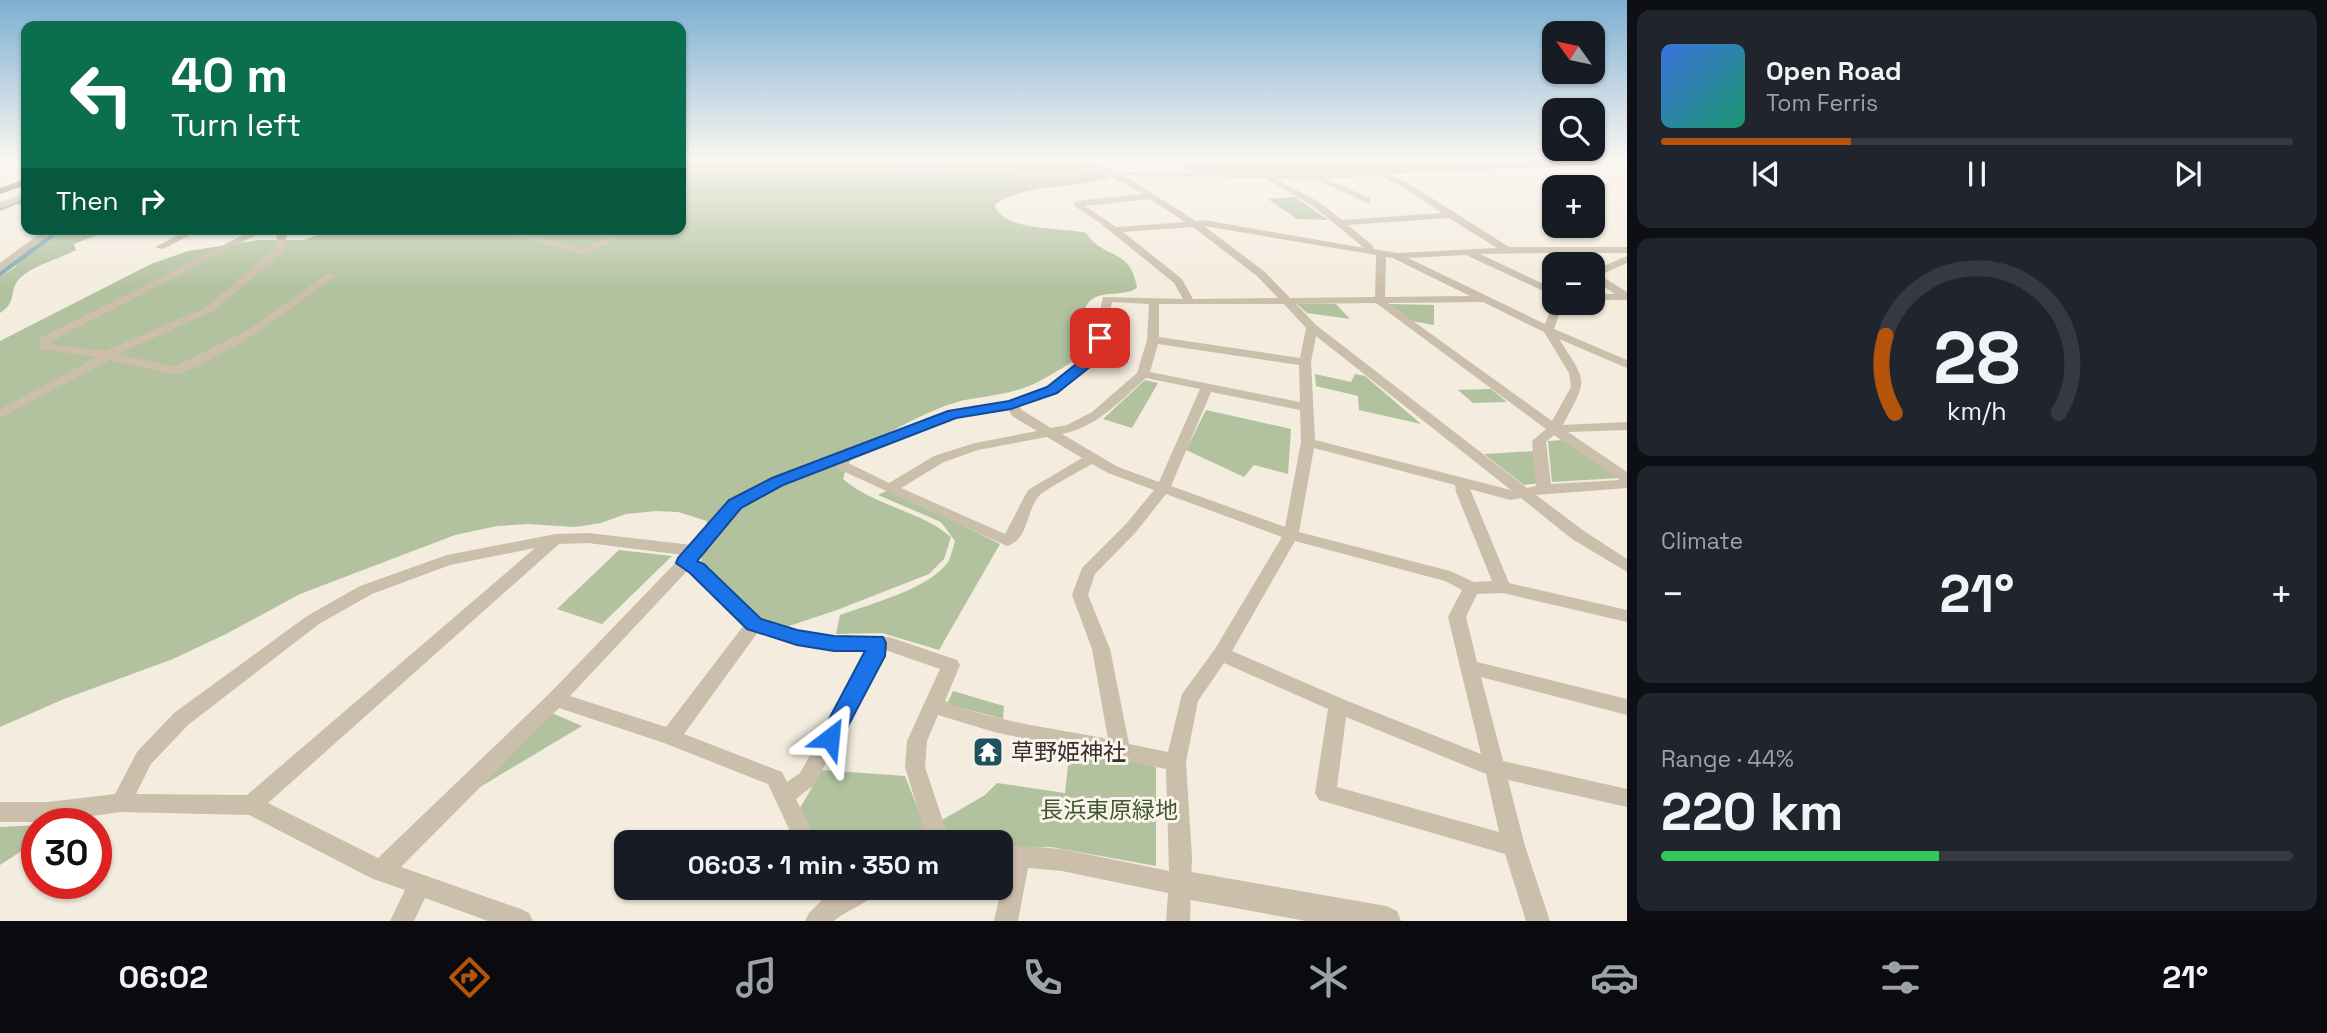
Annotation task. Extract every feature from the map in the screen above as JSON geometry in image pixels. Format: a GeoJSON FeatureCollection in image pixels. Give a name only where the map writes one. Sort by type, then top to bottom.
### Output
{"type":"FeatureCollection","features":[{"type":"Feature","properties":{"kind":"street"},"geometry":{"type":"LineString","coordinates":[[1087,203],[1077,204],[1178,281],[1190,302]]}},
{"type":"Feature","properties":{"kind":"street"},"geometry":{"type":"LineString","coordinates":[[1163,203],[1261,274],[1312,327],[1525,494],[1578,534],[1627,566]]}},
{"type":"Feature","properties":{"kind":"street"},"geometry":{"type":"LineString","coordinates":[[1310,203],[1342,223],[1375,252],[1380,302],[1554,429],[1627,478]]}},
{"type":"Feature","properties":{"kind":"street"},"geometry":{"type":"LineString","coordinates":[[1433,203],[1507,250]]}},
{"type":"Feature","properties":{"kind":"street"},"geometry":{"type":"LineString","coordinates":[[0,212],[21,207]]}},
{"type":"Feature","properties":{"kind":"street"},"geometry":{"type":"LineString","coordinates":[[1342,223],[1451,215]]}},
{"type":"Feature","properties":{"kind":"street"},"geometry":{"type":"LineString","coordinates":[[1114,230],[1193,223],[1396,256],[1507,250],[1627,250]]}},
{"type":"Feature","properties":{"kind":"street"},"geometry":{"type":"LineString","coordinates":[[0,268],[44,235]]}},
{"type":"Feature","properties":{"kind":"street"},"geometry":{"type":"LineString","coordinates":[[160,247],[185,235]]}},
{"type":"Feature","properties":{"kind":"street"},"geometry":{"type":"LineString","coordinates":[[252,235],[44,340],[44,347],[108,355],[175,371],[252,332],[332,275]]}},
{"type":"Feature","properties":{"kind":"street"},"geometry":{"type":"LineString","coordinates":[[0,414],[108,355],[210,309],[281,249],[282,235]]}},
{"type":"Feature","properties":{"kind":"street"},"geometry":{"type":"LineString","coordinates":[[518,235],[585,252],[613,238],[608,235]]}},
{"type":"Feature","properties":{"kind":"street"},"geometry":{"type":"LineString","coordinates":[[1550,249],[1555,252]]}},
{"type":"Feature","properties":{"kind":"street"},"geometry":{"type":"LineString","coordinates":[[1466,252],[1542,287]]}},
{"type":"Feature","properties":{"kind":"street"},"geometry":{"type":"LineString","coordinates":[[1396,256],[1548,330],[1627,364]]}},
{"type":"Feature","properties":{"kind":"street"},"geometry":{"type":"LineString","coordinates":[[1605,269],[1627,259]]}},
{"type":"Feature","properties":{"kind":"street"},"geometry":{"type":"LineString","coordinates":[[1605,282],[1627,297]]}},
{"type":"Feature","properties":{"kind":"street"},"geometry":{"type":"LineString","coordinates":[[1605,297],[1627,297]]}},
{"type":"Feature","properties":{"kind":"street"},"geometry":{"type":"LineString","coordinates":[[382,871],[556,699],[690,557],[735,504],[777,482],[835,462],[953,414],[1011,404],[1052,390],[1096,356],[1107,299],[1154,302],[1380,302],[1486,299]]}},
{"type":"Feature","properties":{"kind":"street"},"geometry":{"type":"LineString","coordinates":[[890,489],[939,459],[975,447],[1052,434],[1097,415],[1143,374],[1153,340],[1154,302]]}},
{"type":"Feature","properties":{"kind":"street"},"geometry":{"type":"LineString","coordinates":[[1548,330],[1554,315]]}},
{"type":"Feature","properties":{"kind":"street"},"geometry":{"type":"LineString","coordinates":[[1178,921],[1181,857],[1176,762],[1189,699],[1221,654],[1291,535],[1308,443],[1305,362],[1312,327]]}},
{"type":"Feature","properties":{"kind":"street"},"geometry":{"type":"LineString","coordinates":[[1544,489],[1539,441],[1554,429],[1577,387],[1575,373],[1548,330]]}},
{"type":"Feature","properties":{"kind":"street"},"geometry":{"type":"LineString","coordinates":[[1153,340],[1305,362]]}},
{"type":"Feature","properties":{"kind":"street"},"geometry":{"type":"LineString","coordinates":[[1143,374],[1206,389],[1306,407]]}},
{"type":"Feature","properties":{"kind":"street"},"geometry":{"type":"LineString","coordinates":[[1120,749],[1101,649],[1080,595],[1088,572],[1163,488],[1206,389]]}},
{"type":"Feature","properties":{"kind":"street"},"geometry":{"type":"LineString","coordinates":[[1011,404],[1017,413],[1113,470],[1291,535],[1450,577],[1472,587],[1503,587],[1627,616]]}},
{"type":"Feature","properties":{"kind":"street"},"geometry":{"type":"LineString","coordinates":[[1554,429],[1627,426]]}},
{"type":"Feature","properties":{"kind":"street"},"geometry":{"type":"LineString","coordinates":[[1308,443],[1510,495],[1544,489],[1627,484]]}},
{"type":"Feature","properties":{"kind":"street"},"geometry":{"type":"LineString","coordinates":[[835,462],[1007,541],[1016,531],[1033,493],[1092,458]]}},
{"type":"Feature","properties":{"kind":"street"},"geometry":{"type":"LineString","coordinates":[[1462,482],[1463,492],[1503,587]]}},
{"type":"Feature","properties":{"kind":"street"},"geometry":{"type":"LineString","coordinates":[[121,803],[144,758],[181,719],[313,620],[366,590],[447,560],[556,539],[588,538],[690,557],[697,569],[754,624],[797,637],[834,644],[889,644],[951,665],[917,741],[915,767],[935,830]]}},
{"type":"Feature","properties":{"kind":"street"},"geometry":{"type":"LineString","coordinates":[[251,805],[556,539]]}},
{"type":"Feature","properties":{"kind":"street"},"geometry":{"type":"LineString","coordinates":[[1472,587],[1457,617],[1514,846],[1538,921]]}},
{"type":"Feature","properties":{"kind":"street"},"geometry":{"type":"LineString","coordinates":[[670,737],[754,624]]}},
{"type":"Feature","properties":{"kind":"street"},"geometry":{"type":"LineString","coordinates":[[784,796],[807,779],[875,656],[876,643]]}},
{"type":"Feature","properties":{"kind":"street"},"geometry":{"type":"LineString","coordinates":[[1221,654],[1494,768],[1627,798]]}},
{"type":"Feature","properties":{"kind":"street"},"geometry":{"type":"LineString","coordinates":[[1469,667],[1627,707]]}},
{"type":"Feature","properties":{"kind":"street"},"geometry":{"type":"LineString","coordinates":[[556,699],[670,737],[775,778],[800,830]]}},
{"type":"Feature","properties":{"kind":"street"},"geometry":{"type":"LineString","coordinates":[[933,704],[950,712],[994,724],[1176,762]]}},
{"type":"Feature","properties":{"kind":"street"},"geometry":{"type":"LineString","coordinates":[[1338,705],[1326,793],[1514,846]]}},
{"type":"Feature","properties":{"kind":"street"},"geometry":{"type":"LineString","coordinates":[[0,812],[48,812],[121,803],[251,805],[382,871],[521,921]]}},
{"type":"Feature","properties":{"kind":"street"},"geometry":{"type":"LineString","coordinates":[[1013,856],[1062,860],[1310,914],[1386,921]]}},
{"type":"Feature","properties":{"kind":"street"},"geometry":{"type":"LineString","coordinates":[[402,921],[419,886]]}},
{"type":"Feature","properties":{"kind":"street"},"geometry":{"type":"LineString","coordinates":[[817,921],[828,900]]}},
{"type":"Feature","properties":{"kind":"street"},"geometry":{"type":"LineString","coordinates":[[1006,921],[1007,900]]}},
{"type":"Feature","properties":{"kind":"green space"},"geometry":{"type":"Polygon","coordinates":[[[686,203],[998,203],[995,205],[1000,214],[1009,220],[1035,227],[1086,233],[1093,242],[1129,266],[1137,288],[1091,300],[1084,312],[1081,350],[1072,362],[1064,367],[1027,387],[953,403],[922,416],[873,442],[851,460],[843,479],[868,496],[925,520],[951,537],[944,559],[929,574],[837,610],[786,627],[762,620],[701,561],[707,521],[678,512],[626,514],[601,523],[575,527],[527,524],[497,526],[455,535],[300,594],[173,659],[64,699],[0,727],[0,341],[151,264],[188,251],[259,240],[304,240],[317,235],[686,235],[686,203]]]}},
{"type":"Feature","properties":{"kind":"green space"},"geometry":{"type":"Polygon","coordinates":[[[1274,203],[1304,203],[1328,220],[1297,219],[1274,203]]]}},
{"type":"Feature","properties":{"kind":"green space"},"geometry":{"type":"Polygon","coordinates":[[[49,235],[97,235],[74,244],[76,250],[21,277],[14,286],[9,304],[0,313],[0,277],[15,267],[30,246],[49,235]]]}},
{"type":"Feature","properties":{"kind":"green space"},"geometry":{"type":"Polygon","coordinates":[[[1297,304],[1336,304],[1350,319],[1307,313],[1297,304]]]}},
{"type":"Feature","properties":{"kind":"green space"},"geometry":{"type":"Polygon","coordinates":[[[1389,304],[1434,305],[1434,325],[1412,321],[1389,304]]]}},
{"type":"Feature","properties":{"kind":"green space"},"geometry":{"type":"Polygon","coordinates":[[[1315,374],[1351,382],[1355,374],[1365,376],[1421,424],[1359,410],[1358,396],[1316,386],[1315,374]]]}},
{"type":"Feature","properties":{"kind":"green space"},"geometry":{"type":"Polygon","coordinates":[[[1145,380],[1158,383],[1132,428],[1103,419],[1145,380]]]}},
{"type":"Feature","properties":{"kind":"green space"},"geometry":{"type":"Polygon","coordinates":[[[1491,389],[1507,402],[1473,403],[1458,390],[1491,389]]]}},
{"type":"Feature","properties":{"kind":"green space"},"geometry":{"type":"Polygon","coordinates":[[[1206,410],[1291,429],[1288,474],[1254,465],[1244,477],[1186,450],[1206,410]]]}},
{"type":"Feature","properties":{"kind":"green space"},"geometry":{"type":"Polygon","coordinates":[[[1564,440],[1619,478],[1552,482],[1548,441],[1564,440]]]}},
{"type":"Feature","properties":{"kind":"green space"},"geometry":{"type":"Polygon","coordinates":[[[1535,451],[1540,483],[1524,485],[1484,454],[1535,451]]]}},
{"type":"Feature","properties":{"kind":"green space"},"geometry":{"type":"Polygon","coordinates":[[[890,489],[1000,544],[939,650],[882,633],[836,634],[840,615],[913,588],[939,572],[950,558],[955,541],[941,522],[878,495],[890,489]]]}},
{"type":"Feature","properties":{"kind":"green space"},"geometry":{"type":"Polygon","coordinates":[[[619,550],[672,556],[602,624],[557,609],[619,550]]]}},
{"type":"Feature","properties":{"kind":"green space"},"geometry":{"type":"Polygon","coordinates":[[[953,691],[1004,706],[1003,719],[947,704],[953,691]]]}},
{"type":"Feature","properties":{"kind":"green space"},"geometry":{"type":"Polygon","coordinates":[[[552,713],[582,726],[480,787],[552,713]]]}},
{"type":"Feature","properties":{"kind":"green space","name":"長浜東原緑地"},"geometry":{"type":"Polygon","coordinates":[[[1070,746],[1156,767],[1156,866],[1051,847],[1013,849],[1013,830],[946,830],[942,820],[985,795],[997,783],[1065,793],[1070,746]]]}},
{"type":"Feature","properties":{"kind":"green space"},"geometry":{"type":"Polygon","coordinates":[[[822,770],[905,776],[926,830],[811,830],[800,808],[822,770]]]}},
{"type":"Feature","properties":{"kind":"green space"},"geometry":{"type":"Polygon","coordinates":[[[21,826],[21,851],[0,865],[0,827],[21,826]]]}},
{"type":"Feature","properties":{"kind":"waterway"},"geometry":{"type":"LineString","coordinates":[[0,209],[15,203]]}},
{"type":"Feature","properties":{"kind":"waterway"},"geometry":{"type":"LineString","coordinates":[[29,253],[53,235]]}},
{"type":"Feature","properties":{"kind":"waterway"},"geometry":{"type":"LineString","coordinates":[[0,274],[31,251]]}},
{"type":"Feature","properties":{"kind":"place","name":"草野姫神社"},"geometry":{"type":"Point","coordinates":[988,752]}},
{"type":"Feature","properties":{"kind":"route"},"geometry":{"type":"LineString","coordinates":[[830,738],[875,656],[876,643],[834,644],[797,637],[754,624],[697,569],[685,563],[735,504],[777,482],[835,462],[953,414],[1011,404],[1052,390],[1096,356],[1100,338]]}}]}
